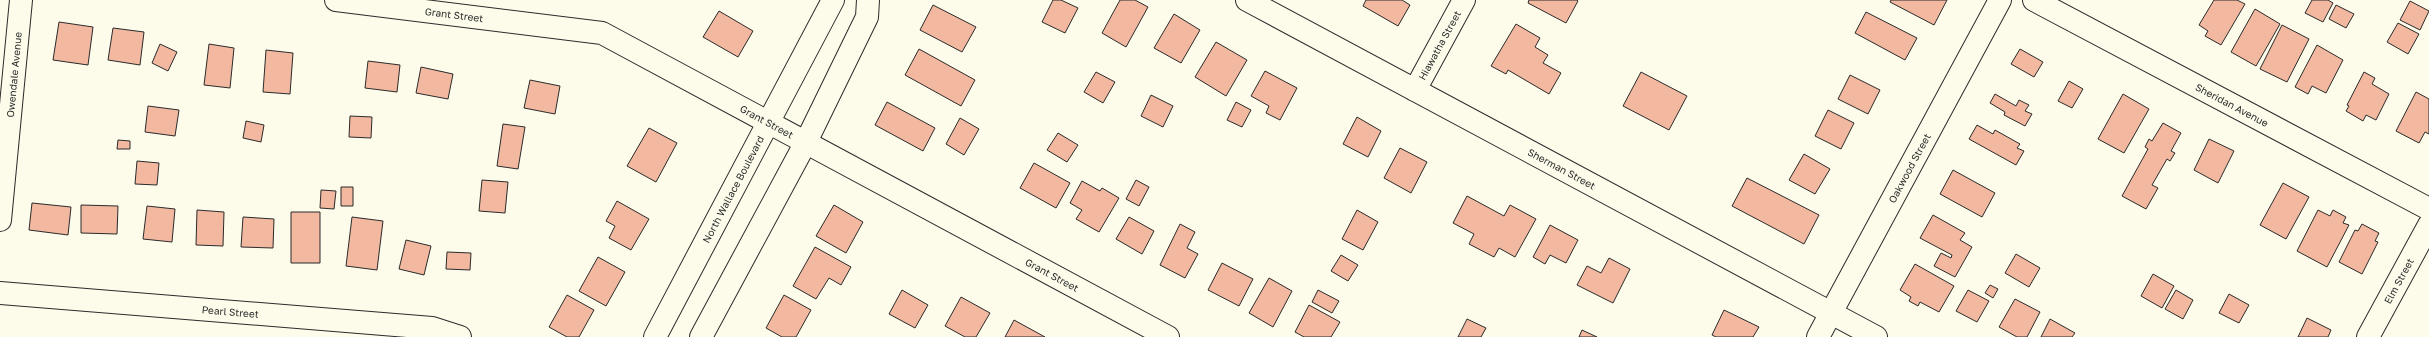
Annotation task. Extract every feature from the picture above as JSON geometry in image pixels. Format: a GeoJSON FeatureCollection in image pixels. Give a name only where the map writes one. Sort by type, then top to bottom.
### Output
{"type":"FeatureCollection","features":[{"type":"Feature","properties":{"kind":"street","name":"Owendale Avenue"},"geometry":{"type":"LineString","coordinates":[[0,220],[21,0]]}},
{"type":"Feature","properties":{"kind":"street","name":"Grant Street"},"geometry":{"type":"LineString","coordinates":[[336,0],[602,33],[1168,337]]}},
{"type":"Feature","properties":{"kind":"street","name":"North Wallace Boulevard"},"geometry":{"type":"LineString","coordinates":[[655,337],[833,0]]}},
{"type":"Feature","properties":{"kind":"street"},"geometry":{"type":"LineString","coordinates":[[701,337],[806,142],[867,17],[868,0]]}},
{"type":"Feature","properties":{"kind":"street","name":"Sherman Street"},"geometry":{"type":"LineString","coordinates":[[1247,0],[1876,337]]}},
{"type":"Feature","properties":{"kind":"street","name":"Hiawatha Street"},"geometry":{"type":"LineString","coordinates":[[1415,90],[1464,0]]}},
{"type":"Feature","properties":{"kind":"street","name":"Oakwood Street"},"geometry":{"type":"LineString","coordinates":[[1818,337],[2000,0]]}},
{"type":"Feature","properties":{"kind":"street","name":"Sheridan Avenue"},"geometry":{"type":"LineString","coordinates":[[2034,0],[2429,209]]}},
{"type":"Feature","properties":{"kind":"street","name":"Elm Street"},"geometry":{"type":"LineString","coordinates":[[2368,337],[2429,225]]}},
{"type":"Feature","properties":{"kind":"street","name":"Pearl Street"},"geometry":{"type":"LineString","coordinates":[[0,293],[432,328],[460,337]]}},
{"type":"Feature","properties":{"kind":"building"},"geometry":{"type":"Polygon","coordinates":[[[1053,0],[1061,0],[1078,8],[1065,33],[1042,22],[1053,0]]]}},
{"type":"Feature","properties":{"kind":"building"},"geometry":{"type":"Polygon","coordinates":[[[1120,0],[1135,0],[1148,7],[1126,47],[1102,33],[1120,0]]]}},
{"type":"Feature","properties":{"kind":"building"},"geometry":{"type":"Polygon","coordinates":[[[1366,0],[1402,0],[1410,5],[1398,26],[1363,6],[1366,0]]]}},
{"type":"Feature","properties":{"kind":"building"},"geometry":{"type":"Polygon","coordinates":[[[1529,0],[1578,1],[1566,23],[1528,3],[1529,0]]]}},
{"type":"Feature","properties":{"kind":"building"},"geometry":{"type":"Polygon","coordinates":[[[1891,0],[1947,0],[1934,25],[1890,2],[1891,0]]]}},
{"type":"Feature","properties":{"kind":"building"},"geometry":{"type":"Polygon","coordinates":[[[2214,0],[2237,0],[2245,4],[2221,45],[2205,36],[2208,31],[2199,25],[2214,0]]]}},
{"type":"Feature","properties":{"kind":"building"},"geometry":{"type":"Polygon","coordinates":[[[2312,0],[2328,0],[2333,3],[2323,22],[2305,13],[2312,0]]]}},
{"type":"Feature","properties":{"kind":"building"},"geometry":{"type":"Polygon","coordinates":[[[2410,1],[2429,11],[2420,30],[2400,20],[2410,1]]]}},
{"type":"Feature","properties":{"kind":"building"},"geometry":{"type":"Polygon","coordinates":[[[933,5],[976,27],[962,52],[920,30],[933,5]]]}},
{"type":"Feature","properties":{"kind":"building"},"geometry":{"type":"Polygon","coordinates":[[[2336,5],[2354,14],[2346,28],[2329,19],[2336,5]]]}},
{"type":"Feature","properties":{"kind":"building"},"geometry":{"type":"Polygon","coordinates":[[[2255,9],[2280,24],[2256,66],[2231,52],[2255,9]]]}},
{"type":"Feature","properties":{"kind":"building"},"geometry":{"type":"Polygon","coordinates":[[[719,11],[753,31],[738,57],[703,37],[719,11]]]}},
{"type":"Feature","properties":{"kind":"building"},"geometry":{"type":"Polygon","coordinates":[[[1866,12],[1917,38],[1905,60],[1855,33],[1866,12]]]}},
{"type":"Feature","properties":{"kind":"building"},"geometry":{"type":"Polygon","coordinates":[[[1174,14],[1200,30],[1181,63],[1154,48],[1174,14]]]}},
{"type":"Feature","properties":{"kind":"building"},"geometry":{"type":"Polygon","coordinates":[[[59,22],[93,27],[88,65],[53,60],[59,22]]]}},
{"type":"Feature","properties":{"kind":"building"},"geometry":{"type":"Polygon","coordinates":[[[2398,23],[2419,34],[2408,54],[2387,42],[2398,23]]]}},
{"type":"Feature","properties":{"kind":"building"},"geometry":{"type":"Polygon","coordinates":[[[1516,24],[1540,38],[1535,47],[1548,55],[1543,63],[1561,73],[1549,94],[1508,70],[1506,74],[1491,66],[1516,24]]]}},
{"type":"Feature","properties":{"kind":"building"},"geometry":{"type":"Polygon","coordinates":[[[2282,25],[2309,39],[2287,82],[2260,69],[2282,25]]]}},
{"type":"Feature","properties":{"kind":"building"},"geometry":{"type":"Polygon","coordinates":[[[113,28],[144,32],[140,65],[108,60],[113,28]]]}},
{"type":"Feature","properties":{"kind":"building"},"geometry":{"type":"Polygon","coordinates":[[[1216,42],[1247,60],[1226,96],[1195,77],[1216,42]]]}},
{"type":"Feature","properties":{"kind":"building"},"geometry":{"type":"Polygon","coordinates":[[[160,44],[177,52],[168,71],[152,63],[160,44]]]}},
{"type":"Feature","properties":{"kind":"building"},"geometry":{"type":"Polygon","coordinates":[[[209,44],[234,48],[230,88],[204,85],[209,44]]]}},
{"type":"Feature","properties":{"kind":"building"},"geometry":{"type":"Polygon","coordinates":[[[2317,45],[2343,60],[2326,93],[2312,86],[2308,94],[2295,87],[2317,45]]]}},
{"type":"Feature","properties":{"kind":"building"},"geometry":{"type":"Polygon","coordinates":[[[919,49],[975,80],[961,106],[905,75],[919,49]]]}},
{"type":"Feature","properties":{"kind":"building"},"geometry":{"type":"Polygon","coordinates":[[[2020,49],[2043,62],[2034,77],[2011,64],[2020,49]]]}},
{"type":"Feature","properties":{"kind":"building"},"geometry":{"type":"Polygon","coordinates":[[[266,50],[293,53],[290,94],[263,92],[266,50]]]}},
{"type":"Feature","properties":{"kind":"building"},"geometry":{"type":"Polygon","coordinates":[[[368,61],[400,65],[397,92],[365,88],[368,61]]]}},
{"type":"Feature","properties":{"kind":"building"},"geometry":{"type":"Polygon","coordinates":[[[421,67],[453,74],[448,99],[416,93],[421,67]]]}},
{"type":"Feature","properties":{"kind":"building"},"geometry":{"type":"Polygon","coordinates":[[[1265,71],[1297,88],[1280,120],[1266,113],[1269,106],[1251,96],[1265,71]]]}},
{"type":"Feature","properties":{"kind":"building"},"geometry":{"type":"Polygon","coordinates":[[[1096,72],[1115,82],[1103,103],[1084,92],[1096,72]]]}},
{"type":"Feature","properties":{"kind":"building"},"geometry":{"type":"Polygon","coordinates":[[[1641,72],[1687,96],[1669,130],[1623,106],[1641,72]]]}},
{"type":"Feature","properties":{"kind":"building"},"geometry":{"type":"Polygon","coordinates":[[[2364,72],[2375,78],[2372,84],[2389,94],[2376,120],[2366,115],[2363,121],[2346,111],[2349,106],[2347,105],[2364,72]]]}},
{"type":"Feature","properties":{"kind":"building"},"geometry":{"type":"Polygon","coordinates":[[[1850,75],[1880,90],[1868,114],[1838,99],[1850,75]]]}},
{"type":"Feature","properties":{"kind":"building"},"geometry":{"type":"Polygon","coordinates":[[[530,80],[560,86],[555,114],[524,108],[530,80]]]}},
{"type":"Feature","properties":{"kind":"building"},"geometry":{"type":"Polygon","coordinates":[[[2069,81],[2083,89],[2072,108],[2058,101],[2069,81]]]}},
{"type":"Feature","properties":{"kind":"building"},"geometry":{"type":"Polygon","coordinates":[[[2416,92],[2429,99],[2429,134],[2425,132],[2419,143],[2396,131],[2416,92]]]}},
{"type":"Feature","properties":{"kind":"building"},"geometry":{"type":"Polygon","coordinates":[[[1995,94],[2016,106],[2019,100],[2029,105],[2025,111],[2032,114],[2025,126],[2004,115],[2005,112],[1990,103],[1995,94]]]}},
{"type":"Feature","properties":{"kind":"building"},"geometry":{"type":"Polygon","coordinates":[[[2123,94],[2149,109],[2124,153],[2098,139],[2123,94]]]}},
{"type":"Feature","properties":{"kind":"building"},"geometry":{"type":"Polygon","coordinates":[[[1151,95],[1173,106],[1163,127],[1141,116],[1151,95]]]}},
{"type":"Feature","properties":{"kind":"building"},"geometry":{"type":"Polygon","coordinates":[[[887,102],[935,128],[923,151],[875,125],[887,102]]]}},
{"type":"Feature","properties":{"kind":"building"},"geometry":{"type":"Polygon","coordinates":[[[1236,102],[1251,110],[1242,127],[1227,120],[1236,102]]]}},
{"type":"Feature","properties":{"kind":"building"},"geometry":{"type":"Polygon","coordinates":[[[148,106],[179,110],[175,136],[145,132],[148,106]]]}},
{"type":"Feature","properties":{"kind":"building"},"geometry":{"type":"Polygon","coordinates":[[[1828,110],[1854,123],[1841,149],[1815,136],[1828,110]]]}},
{"type":"Feature","properties":{"kind":"building"},"geometry":{"type":"Polygon","coordinates":[[[350,116],[372,117],[371,138],[349,137],[350,116]]]}},
{"type":"Feature","properties":{"kind":"building"},"geometry":{"type":"Polygon","coordinates":[[[1357,117],[1381,131],[1368,157],[1343,144],[1357,117]]]}},
{"type":"Feature","properties":{"kind":"building"},"geometry":{"type":"Polygon","coordinates":[[[960,118],[979,129],[964,155],[946,144],[960,118]]]}},
{"type":"Feature","properties":{"kind":"building"},"geometry":{"type":"Polygon","coordinates":[[[246,121],[264,125],[261,142],[243,138],[246,121]]]}},
{"type":"Feature","properties":{"kind":"building"},"geometry":{"type":"Polygon","coordinates":[[[2163,123],[2181,133],[2171,151],[2175,153],[2170,161],[2167,159],[2152,185],[2158,188],[2146,209],[2122,196],[2148,149],[2145,147],[2149,139],[2152,141],[2163,123]]]}},
{"type":"Feature","properties":{"kind":"building"},"geometry":{"type":"Polygon","coordinates":[[[503,124],[525,127],[518,169],[497,166],[503,124]]]}},
{"type":"Feature","properties":{"kind":"building"},"geometry":{"type":"Polygon","coordinates":[[[1977,125],[1993,134],[1995,130],[2020,144],[2017,148],[2024,151],[2016,165],[1969,139],[1977,125]]]}},
{"type":"Feature","properties":{"kind":"building"},"geometry":{"type":"Polygon","coordinates":[[[649,128],[677,143],[656,182],[627,166],[649,128]]]}},
{"type":"Feature","properties":{"kind":"building"},"geometry":{"type":"Polygon","coordinates":[[[1058,133],[1078,145],[1067,162],[1047,150],[1058,133]]]}},
{"type":"Feature","properties":{"kind":"building"},"geometry":{"type":"Polygon","coordinates":[[[2209,139],[2234,151],[2218,183],[2194,170],[2209,139]]]}},
{"type":"Feature","properties":{"kind":"building"},"geometry":{"type":"Polygon","coordinates":[[[118,140],[130,141],[130,149],[117,149],[118,140]]]}},
{"type":"Feature","properties":{"kind":"building"},"geometry":{"type":"Polygon","coordinates":[[[1400,148],[1427,162],[1411,193],[1384,178],[1400,148]]]}},
{"type":"Feature","properties":{"kind":"building"},"geometry":{"type":"Polygon","coordinates":[[[1804,154],[1830,169],[1815,194],[1789,180],[1804,154]]]}},
{"type":"Feature","properties":{"kind":"building"},"geometry":{"type":"Polygon","coordinates":[[[137,161],[159,163],[157,185],[135,184],[137,161]]]}},
{"type":"Feature","properties":{"kind":"building"},"geometry":{"type":"Polygon","coordinates":[[[1034,163],[1070,183],[1056,208],[1020,188],[1034,163]]]}},
{"type":"Feature","properties":{"kind":"building"},"geometry":{"type":"Polygon","coordinates":[[[1953,170],[1995,193],[1982,217],[1940,194],[1953,170]]]}},
{"type":"Feature","properties":{"kind":"building"},"geometry":{"type":"Polygon","coordinates":[[[1747,178],[1819,215],[1804,244],[1732,206],[1747,178]]]}},
{"type":"Feature","properties":{"kind":"building"},"geometry":{"type":"Polygon","coordinates":[[[482,180],[508,182],[505,213],[479,211],[482,180]]]}},
{"type":"Feature","properties":{"kind":"building"},"geometry":{"type":"Polygon","coordinates":[[[1136,180],[1149,187],[1139,206],[1126,199],[1136,180]]]}},
{"type":"Feature","properties":{"kind":"building"},"geometry":{"type":"Polygon","coordinates":[[[1082,181],[1100,191],[1102,188],[1119,198],[1099,232],[1076,219],[1082,210],[1070,203],[1082,181]]]}},
{"type":"Feature","properties":{"kind":"building"},"geometry":{"type":"Polygon","coordinates":[[[2283,183],[2309,197],[2286,239],[2260,225],[2283,183]]]}},
{"type":"Feature","properties":{"kind":"building"},"geometry":{"type":"Polygon","coordinates":[[[341,187],[353,187],[353,206],[341,206],[341,187]]]}},
{"type":"Feature","properties":{"kind":"building"},"geometry":{"type":"Polygon","coordinates":[[[321,190],[336,191],[334,209],[320,208],[321,190]]]}},
{"type":"Feature","properties":{"kind":"building"},"geometry":{"type":"Polygon","coordinates":[[[1467,196],[1504,216],[1510,205],[1536,219],[1515,257],[1499,248],[1494,257],[1469,244],[1474,234],[1453,223],[1467,196]]]}},
{"type":"Feature","properties":{"kind":"building"},"geometry":{"type":"Polygon","coordinates":[[[617,201],[649,219],[631,250],[609,238],[615,226],[606,221],[617,201]]]}},
{"type":"Feature","properties":{"kind":"building"},"geometry":{"type":"Polygon","coordinates":[[[32,203],[71,207],[68,235],[29,230],[32,203]]]}},
{"type":"Feature","properties":{"kind":"building"},"geometry":{"type":"Polygon","coordinates":[[[81,205],[118,206],[117,234],[81,233],[81,205]]]}},
{"type":"Feature","properties":{"kind":"building"},"geometry":{"type":"Polygon","coordinates":[[[834,205],[863,222],[846,253],[816,236],[834,205]]]}},
{"type":"Feature","properties":{"kind":"building"},"geometry":{"type":"Polygon","coordinates":[[[147,206],[175,209],[172,242],[143,239],[147,206]]]}},
{"type":"Feature","properties":{"kind":"building"},"geometry":{"type":"Polygon","coordinates":[[[197,210],[224,212],[223,246],[196,245],[197,210]]]}},
{"type":"Feature","properties":{"kind":"building"},"geometry":{"type":"Polygon","coordinates":[[[1357,210],[1378,222],[1363,250],[1342,239],[1357,210]]]}},
{"type":"Feature","properties":{"kind":"building"},"geometry":{"type":"Polygon","coordinates":[[[2318,210],[2330,216],[2333,210],[2346,217],[2343,223],[2349,225],[2327,267],[2297,251],[2318,210]]]}},
{"type":"Feature","properties":{"kind":"building"},"geometry":{"type":"Polygon","coordinates":[[[291,212],[320,212],[320,263],[291,263],[291,212]]]}},
{"type":"Feature","properties":{"kind":"building"},"geometry":{"type":"Polygon","coordinates":[[[1933,215],[1965,233],[1960,240],[1972,247],[1955,277],[1934,266],[1941,253],[1951,258],[1952,255],[1920,238],[1933,215]]]}},
{"type":"Feature","properties":{"kind":"building"},"geometry":{"type":"Polygon","coordinates":[[[243,217],[274,219],[273,248],[241,247],[243,217]]]}},
{"type":"Feature","properties":{"kind":"building"},"geometry":{"type":"Polygon","coordinates":[[[352,217],[383,221],[377,270],[346,266],[352,217]]]}},
{"type":"Feature","properties":{"kind":"building"},"geometry":{"type":"Polygon","coordinates":[[[1129,217],[1154,231],[1142,254],[1116,239],[1129,217]]]}},
{"type":"Feature","properties":{"kind":"building"},"geometry":{"type":"Polygon","coordinates":[[[1180,224],[1195,232],[1187,248],[1198,254],[1185,278],[1160,265],[1180,224]]]}},
{"type":"Feature","properties":{"kind":"building"},"geometry":{"type":"Polygon","coordinates":[[[2362,224],[2379,233],[2375,241],[2378,242],[2362,274],[2339,262],[2355,230],[2358,231],[2362,224]]]}},
{"type":"Feature","properties":{"kind":"building"},"geometry":{"type":"Polygon","coordinates":[[[1550,225],[1578,240],[1566,263],[1550,255],[1545,264],[1533,257],[1550,225]]]}},
{"type":"Feature","properties":{"kind":"building"},"geometry":{"type":"Polygon","coordinates":[[[406,240],[431,246],[424,275],[399,269],[406,240]]]}},
{"type":"Feature","properties":{"kind":"building"},"geometry":{"type":"Polygon","coordinates":[[[815,247],[851,267],[841,285],[829,278],[816,299],[793,286],[815,247]]]}},
{"type":"Feature","properties":{"kind":"building"},"geometry":{"type":"Polygon","coordinates":[[[447,252],[471,253],[470,270],[446,269],[447,252]]]}},
{"type":"Feature","properties":{"kind":"building"},"geometry":{"type":"Polygon","coordinates":[[[2016,254],[2040,268],[2029,287],[2005,273],[2016,254]]]}},
{"type":"Feature","properties":{"kind":"building"},"geometry":{"type":"Polygon","coordinates":[[[1341,255],[1358,265],[1348,281],[1331,271],[1341,255]]]}},
{"type":"Feature","properties":{"kind":"building"},"geometry":{"type":"Polygon","coordinates":[[[598,257],[625,272],[606,306],[579,291],[598,257]]]}},
{"type":"Feature","properties":{"kind":"building"},"geometry":{"type":"Polygon","coordinates":[[[1609,258],[1630,269],[1613,303],[1577,285],[1587,266],[1601,273],[1609,258]]]}},
{"type":"Feature","properties":{"kind":"building"},"geometry":{"type":"Polygon","coordinates":[[[1222,263],[1253,279],[1239,306],[1208,290],[1222,263]]]}},
{"type":"Feature","properties":{"kind":"building"},"geometry":{"type":"Polygon","coordinates":[[[1915,264],[1954,286],[1939,312],[1920,302],[1918,306],[1909,301],[1911,297],[1900,290],[1915,264]]]}},
{"type":"Feature","properties":{"kind":"building"},"geometry":{"type":"Polygon","coordinates":[[[2153,274],[2174,286],[2162,308],[2141,296],[2153,274]]]}},
{"type":"Feature","properties":{"kind":"building"},"geometry":{"type":"Polygon","coordinates":[[[1269,278],[1292,291],[1273,327],[1249,313],[1269,278]]]}},
{"type":"Feature","properties":{"kind":"building"},"geometry":{"type":"Polygon","coordinates":[[[1990,285],[1998,289],[1993,298],[1985,293],[1990,285]]]}},
{"type":"Feature","properties":{"kind":"building"},"geometry":{"type":"Polygon","coordinates":[[[902,290],[928,305],[915,328],[889,314],[902,290]]]}},
{"type":"Feature","properties":{"kind":"building"},"geometry":{"type":"Polygon","coordinates":[[[1318,290],[1339,301],[1332,313],[1312,302],[1318,290]]]}},
{"type":"Feature","properties":{"kind":"building"},"geometry":{"type":"Polygon","coordinates":[[[1968,290],[1989,301],[1977,322],[1956,311],[1968,290]]]}},
{"type":"Feature","properties":{"kind":"building"},"geometry":{"type":"Polygon","coordinates":[[[2176,290],[2193,300],[2183,319],[2165,309],[2176,290]]]}},
{"type":"Feature","properties":{"kind":"building"},"geometry":{"type":"Polygon","coordinates":[[[2229,294],[2249,305],[2239,323],[2219,313],[2229,294]]]}},
{"type":"Feature","properties":{"kind":"building"},"geometry":{"type":"Polygon","coordinates":[[[567,295],[594,310],[579,337],[567,337],[549,327],[567,295]]]}},
{"type":"Feature","properties":{"kind":"building"},"geometry":{"type":"Polygon","coordinates":[[[784,295],[811,310],[796,337],[782,337],[766,328],[784,295]]]}},
{"type":"Feature","properties":{"kind":"building"},"geometry":{"type":"Polygon","coordinates":[[[961,297],[990,313],[976,337],[965,337],[945,326],[961,297]]]}},
{"type":"Feature","properties":{"kind":"building"},"geometry":{"type":"Polygon","coordinates":[[[2015,299],[2040,312],[2027,337],[2017,337],[1999,327],[2015,299]]]}},
{"type":"Feature","properties":{"kind":"building"},"geometry":{"type":"Polygon","coordinates":[[[1309,305],[1340,322],[1331,337],[1304,337],[1295,332],[1309,305]]]}},
{"type":"Feature","properties":{"kind":"building"},"geometry":{"type":"Polygon","coordinates":[[[1724,310],[1759,327],[1753,337],[1716,337],[1712,335],[1724,310]]]}},
{"type":"Feature","properties":{"kind":"building"},"geometry":{"type":"Polygon","coordinates":[[[2307,318],[2331,330],[2328,337],[2298,337],[2307,318]]]}},
{"type":"Feature","properties":{"kind":"building"},"geometry":{"type":"Polygon","coordinates":[[[1467,319],[1486,328],[1481,337],[1458,337],[1467,319]]]}},
{"type":"Feature","properties":{"kind":"building"},"geometry":{"type":"Polygon","coordinates":[[[2050,319],[2075,333],[2072,337],[2041,337],[2050,319]]]}},
{"type":"Feature","properties":{"kind":"building"},"geometry":{"type":"Polygon","coordinates":[[[1014,320],[1045,337],[1005,337],[1014,320]]]}},
{"type":"Feature","properties":{"kind":"building"},"geometry":{"type":"Polygon","coordinates":[[[1582,330],[1597,337],[1579,337],[1582,330]]]}}]}
